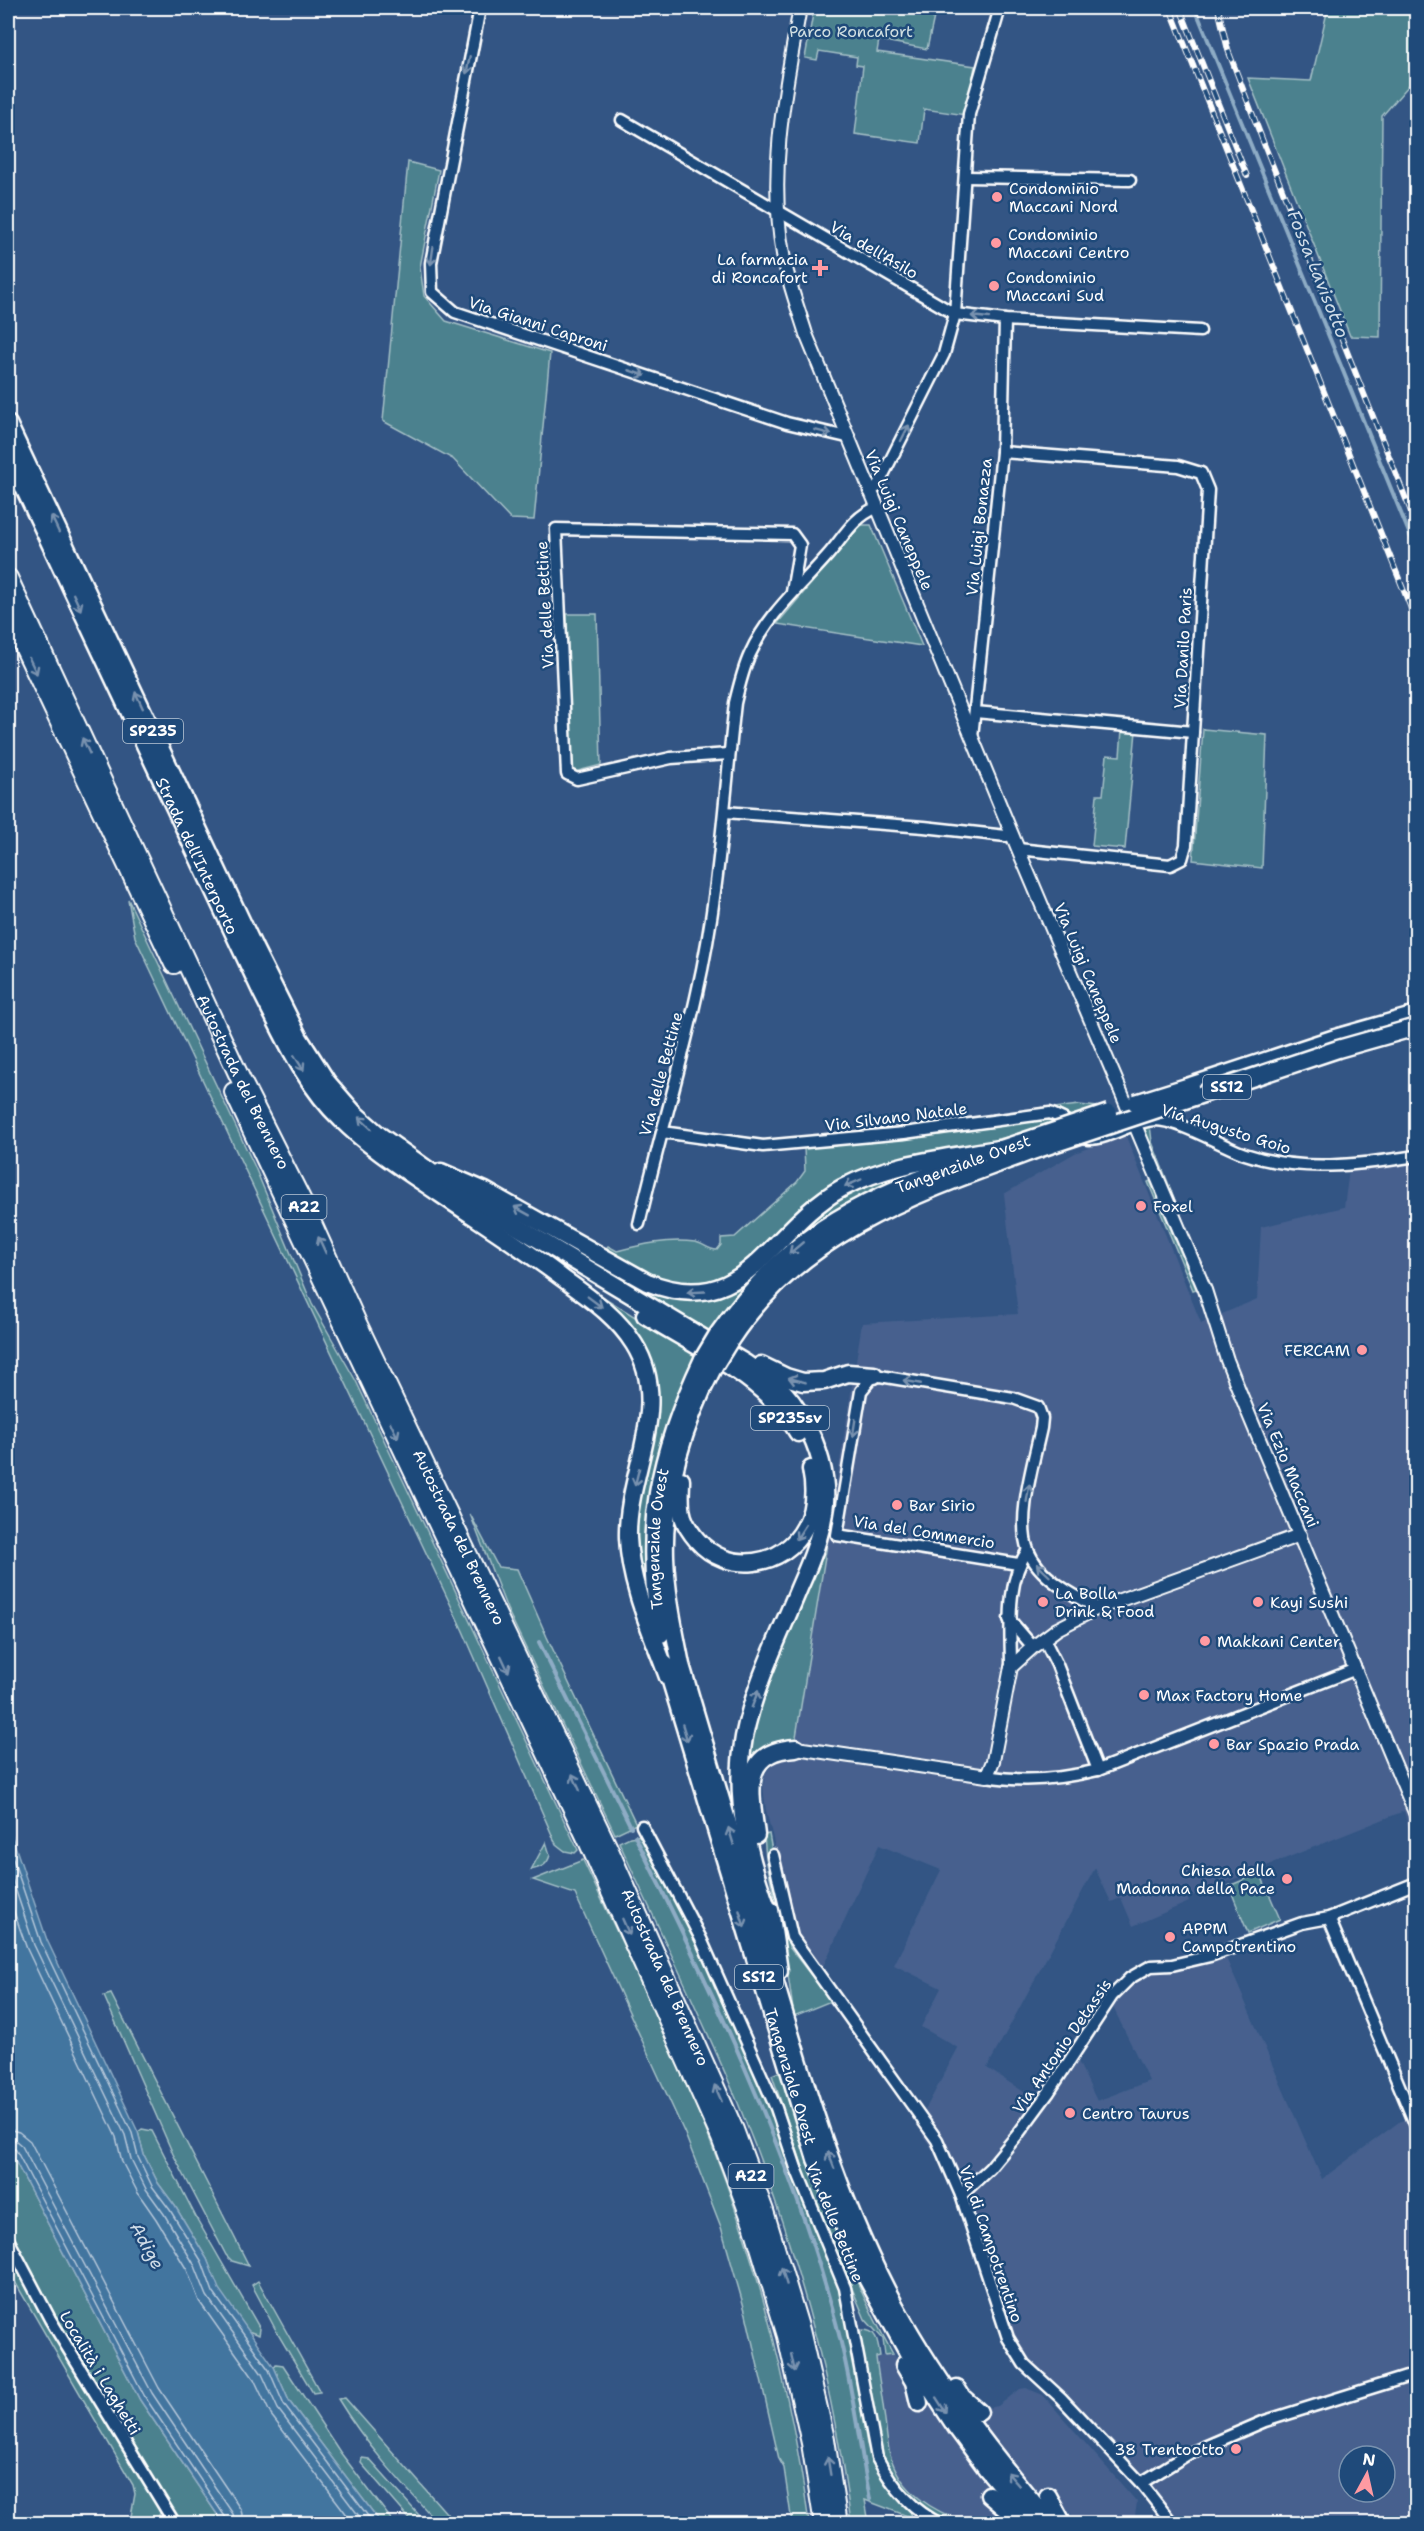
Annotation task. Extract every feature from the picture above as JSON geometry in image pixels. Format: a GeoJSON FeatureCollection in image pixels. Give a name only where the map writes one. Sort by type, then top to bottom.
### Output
{"type":"FeatureCollection","features":[{"type":"Feature","properties":{"kind":"highway","name":"Strada dell'Interporto"},"geometry":{"type":"LineString","coordinates":[[8,424],[254,948],[299,1038],[327,1082],[353,1112],[411,1159]]}},
{"type":"Feature","properties":{"kind":"highway","name":"Strada dell'Interporto"},"geometry":{"type":"LineString","coordinates":[[8,454],[262,993],[296,1059],[339,1118],[378,1152],[455,1204]]}},
{"type":"Feature","properties":{"kind":"highway","name":"Autostrada del Brennero"},"geometry":{"type":"LineString","coordinates":[[8,578],[241,1080],[301,1199],[597,1845],[721,2138],[753,2224],[787,2336],[811,2443],[824,2523]]}},
{"type":"Feature","properties":{"kind":"highway","name":"Autostrada del Brennero"},"geometry":{"type":"LineString","coordinates":[[8,613],[734,2130],[764,2211],[800,2330],[825,2439],[838,2523]]}},
{"type":"Feature","properties":{"kind":"highway","name":"Tangenziale Ovest"},"geometry":{"type":"LineString","coordinates":[[724,1337],[803,1259],[846,1229],[905,1199],[1036,1144],[1324,1041],[1416,1015]]}},
{"type":"Feature","properties":{"kind":"highway","name":"Tangenziale Ovest"},"geometry":{"type":"LineString","coordinates":[[1034,2523],[1002,2487],[956,2427],[912,2360],[868,2283],[816,2159],[668,1677],[657,1615],[653,1524],[656,1498],[669,1442],[677,1416],[752,1289],[815,1233],[847,1212],[900,1185],[998,1149],[1036,1144],[1338,1049],[1416,1027]]}},
{"type":"Feature","properties":{"kind":"highway"},"geometry":{"type":"LineString","coordinates":[[411,1159],[485,1191],[647,1282],[675,1292],[691,1293],[706,1291],[740,1278],[796,1221],[828,1196],[872,1175],[998,1149]]}},
{"type":"Feature","properties":{"kind":"highway","name":"SP235sv"},"geometry":{"type":"LineString","coordinates":[[411,1159],[499,1217],[745,1363],[779,1388],[801,1415],[811,1433],[820,1458],[825,1499],[820,1532],[751,1707],[744,1738],[739,1788],[759,1889],[771,1919],[784,2013]]}},
{"type":"Feature","properties":{"kind":"highway"},"geometry":{"type":"LineString","coordinates":[[455,1204],[548,1267],[615,1320],[636,1346],[644,1366],[649,1390],[650,1414],[632,1493],[628,1538],[630,1559],[642,1604],[668,1677]]}},
{"type":"Feature","properties":{"kind":"highway","name":"SP235sv"},"geometry":{"type":"LineString","coordinates":[[455,1204],[505,1230],[723,1363],[768,1394],[791,1419],[802,1440],[809,1462],[813,1488],[812,1506],[805,1528],[796,1540],[769,1559],[750,1563],[722,1559],[703,1547],[691,1533],[683,1516],[682,1478],[700,1392]]}},
{"type":"Feature","properties":{"kind":"highway","name":"Tangenziale Ovest"},"geometry":{"type":"LineString","coordinates":[[708,1362],[684,1436],[671,1489],[665,1554],[670,1607],[681,1665],[820,2130],[851,2212],[887,2291],[925,2357],[997,2461],[1051,2523]]}},
{"type":"Feature","properties":{"kind":"highway"},"geometry":{"type":"LineString","coordinates":[[745,1363],[760,1364],[786,1377],[803,1382],[824,1381],[848,1373],[874,1375]]}},
{"type":"Feature","properties":{"kind":"highway"},"geometry":{"type":"LineString","coordinates":[[771,1919],[757,1842],[751,1781],[757,1765],[770,1752],[796,1748]]}},
{"type":"Feature","properties":{"kind":"highway"},"geometry":{"type":"LineString","coordinates":[[868,2283],[874,2312],[914,2382],[920,2403]]}},
{"type":"Feature","properties":{"kind":"highway"},"geometry":{"type":"LineString","coordinates":[[887,2291],[910,2313],[962,2397],[979,2412]]}},
{"type":"Feature","properties":{"kind":"highway"},"geometry":{"type":"LineString","coordinates":[[989,2495],[1006,2507],[1021,2523]]}},
{"type":"Feature","properties":{"kind":"highway"},"geometry":{"type":"LineString","coordinates":[[1048,2496],[1063,2523]]}},
{"type":"Feature","properties":{"kind":"street","name":"Via Gianni Caproni"},"geometry":{"type":"LineString","coordinates":[[480,8],[430,263],[432,292],[455,312],[787,423],[847,437]]}},
{"type":"Feature","properties":{"kind":"street","name":"Via Luigi Caneppele"},"geometry":{"type":"LineString","coordinates":[[800,8],[778,139],[778,211],[783,254],[789,279],[806,334],[847,437],[873,488],[876,508],[1012,834],[1130,1127]]}},
{"type":"Feature","properties":{"kind":"street"},"geometry":{"type":"LineString","coordinates":[[873,488],[944,354],[955,314],[969,114],[1000,8]]}},
{"type":"Feature","properties":{"kind":"street"},"geometry":{"type":"LineString","coordinates":[[622,120],[778,211]]}},
{"type":"Feature","properties":{"kind":"street"},"geometry":{"type":"LineString","coordinates":[[966,177],[1130,180]]}},
{"type":"Feature","properties":{"kind":"street","name":"Via dell'Asilo"},"geometry":{"type":"LineString","coordinates":[[778,211],[955,314]]}},
{"type":"Feature","properties":{"kind":"street"},"geometry":{"type":"LineString","coordinates":[[955,314],[1005,320],[1200,331]]}},
{"type":"Feature","properties":{"kind":"street","name":"Via Luigi Bonazza"},"geometry":{"type":"LineString","coordinates":[[972,737],[1002,452],[1005,320]]}},
{"type":"Feature","properties":{"kind":"street","name":"Via Danilo Paris"},"geometry":{"type":"LineString","coordinates":[[1002,452],[1178,466],[1201,473],[1208,490],[1186,845],[1182,859],[1170,865],[1018,849]]}},
{"type":"Feature","properties":{"kind":"street","name":"Via delle Bettine"},"geometry":{"type":"LineString","coordinates":[[639,1224],[698,993],[714,905],[735,703],[749,656],[770,618],[792,592],[827,556],[854,522],[876,508]]}},
{"type":"Feature","properties":{"kind":"street","name":"Via delle Bettine"},"geometry":{"type":"LineString","coordinates":[[729,754],[671,758],[577,779],[567,774],[556,529],[792,534],[800,546],[792,592]]}},
{"type":"Feature","properties":{"kind":"street"},"geometry":{"type":"LineString","coordinates":[[975,712],[1193,732]]}},
{"type":"Feature","properties":{"kind":"street"},"geometry":{"type":"LineString","coordinates":[[725,812],[1006,836],[1012,834]]}},
{"type":"Feature","properties":{"kind":"street","name":"Via Silvano Natale"},"geometry":{"type":"LineString","coordinates":[[662,1132],[763,1146],[904,1133],[1050,1113],[1063,1119],[1089,1139],[1130,1127]]}},
{"type":"Feature","properties":{"kind":"street","name":"Via Augusto Goio"},"geometry":{"type":"LineString","coordinates":[[1130,1127],[1152,1120],[1162,1121],[1243,1153],[1291,1165],[1324,1167],[1416,1156]]}},
{"type":"Feature","properties":{"kind":"street","name":"Via Ezio Maccani"},"geometry":{"type":"LineString","coordinates":[[1130,1127],[1205,1290],[1227,1360],[1416,1815]]}},
{"type":"Feature","properties":{"kind":"street"},"geometry":{"type":"LineString","coordinates":[[874,1375],[1012,1398],[1038,1407],[1042,1418],[1041,1428],[1028,1492],[1024,1530],[1028,1550],[1036,1564],[1051,1578],[1073,1596],[1098,1608]]}},
{"type":"Feature","properties":{"kind":"street","name":"Via del Commercio"},"geometry":{"type":"LineString","coordinates":[[874,1375],[861,1391],[837,1535],[1018,1564]]}},
{"type":"Feature","properties":{"kind":"street"},"geometry":{"type":"LineString","coordinates":[[1011,1667],[1058,1629],[1098,1608],[1300,1535]]}},
{"type":"Feature","properties":{"kind":"street"},"geometry":{"type":"LineString","coordinates":[[987,1776],[993,1761],[1011,1667],[1009,1619],[1018,1564],[1028,1550]]}},
{"type":"Feature","properties":{"kind":"street"},"geometry":{"type":"LineString","coordinates":[[1009,1619],[1033,1647]]}},
{"type":"Feature","properties":{"kind":"street"},"geometry":{"type":"LineString","coordinates":[[1044,1639],[1057,1665],[1098,1770]]}},
{"type":"Feature","properties":{"kind":"street"},"geometry":{"type":"LineString","coordinates":[[796,1748],[987,1776],[1034,1780],[1067,1778],[1098,1770],[1356,1669]]}},
{"type":"Feature","properties":{"kind":"street","name":"Via delle Bettine"},"geometry":{"type":"LineString","coordinates":[[642,1826],[701,1939],[776,2108],[796,2168],[849,2297],[877,2458],[887,2477],[911,2506],[941,2523]]}},
{"type":"Feature","properties":{"kind":"street","name":"Via di Campotrentino"},"geometry":{"type":"LineString","coordinates":[[773,1855],[792,1937],[937,2140],[961,2195],[1008,2338],[1024,2364],[1061,2398],[1141,2483],[1173,2523]]}},
{"type":"Feature","properties":{"kind":"street","name":"Via Antonio Detassis"},"geometry":{"type":"LineString","coordinates":[[961,2195],[990,2168],[1018,2134],[1049,2092],[1112,1996],[1130,1978],[1151,1966],[1210,1956],[1302,1923],[1329,1918],[1416,1883]]}},
{"type":"Feature","properties":{"kind":"street"},"geometry":{"type":"LineString","coordinates":[[1329,1918],[1416,2126]]}},
{"type":"Feature","properties":{"kind":"street","name":"Località i Laghetti"},"geometry":{"type":"LineString","coordinates":[[8,2239],[55,2329],[172,2522]]}},
{"type":"Feature","properties":{"kind":"street"},"geometry":{"type":"LineString","coordinates":[[1141,2483],[1188,2454],[1246,2428],[1416,2374]]}},
{"type":"Feature","properties":{"kind":"shaded area"},"geometry":{"type":"Polygon","coordinates":[[[1125,1134],[1201,1323],[1257,1299],[1261,1227],[1344,1207],[1349,1170],[1416,1160],[1416,1889],[1408,1869],[1409,1830],[1404,1811],[1187,1898],[1189,1902],[1133,1926],[1121,1898],[1111,1902],[1095,1868],[987,2068],[1044,2105],[1076,2057],[1097,2101],[1149,2081],[1111,2003],[1132,1981],[1157,1969],[1226,1958],[1322,2179],[1399,2122],[1416,2116],[1416,2523],[1166,2523],[1006,2341],[949,2172],[923,2136],[924,2112],[958,2048],[921,2027],[941,1988],[894,1965],[941,1870],[879,1845],[821,1971],[797,1937],[766,1810],[763,1787],[765,1774],[776,1760],[793,1755],[862,1323],[1018,1314],[1004,1194],[1075,1153],[1125,1134]]]}},
{"type":"Feature","properties":{"kind":"shaded area"},"geometry":{"type":"Polygon","coordinates":[[[893,2354],[908,2379],[926,2399],[1015,2523],[967,2523],[938,2513],[920,2500],[907,2486],[896,2470],[890,2454],[876,2357],[893,2354]]]}},
{"type":"Feature","properties":{"kind":"shaded area"},"geometry":{"type":"Polygon","coordinates":[[[1026,2388],[1043,2395],[1137,2502],[1134,2523],[1078,2523],[1059,2499],[1043,2499],[975,2415],[982,2409],[998,2406],[1020,2389],[1026,2388]]]}},
{"type":"Feature","properties":{"kind":"green space","name":"Parco Roncafort"},"geometry":{"type":"Polygon","coordinates":[[[814,8],[936,8],[927,49],[879,40],[877,52],[975,66],[966,115],[924,109],[920,143],[855,134],[863,66],[856,65],[857,57],[819,51],[817,60],[805,58],[814,8]]]}},
{"type":"Feature","properties":{"kind":"green space"},"geometry":{"type":"Polygon","coordinates":[[[1328,8],[1416,8],[1416,77],[1382,116],[1380,337],[1350,336],[1248,78],[1311,81],[1328,8]]]}},
{"type":"Feature","properties":{"kind":"green space"},"geometry":{"type":"Polygon","coordinates":[[[408,162],[439,170],[420,267],[424,296],[446,321],[550,353],[534,520],[510,519],[453,459],[383,421],[408,162]]]}},
{"type":"Feature","properties":{"kind":"green space"},"geometry":{"type":"Polygon","coordinates":[[[861,525],[871,525],[922,646],[777,624],[861,525]]]}},
{"type":"Feature","properties":{"kind":"green space"},"geometry":{"type":"Polygon","coordinates":[[[567,614],[597,614],[601,765],[574,772],[571,767],[567,614]]]}},
{"type":"Feature","properties":{"kind":"green space"},"geometry":{"type":"Polygon","coordinates":[[[1203,729],[1267,735],[1262,868],[1193,860],[1203,729]]]}},
{"type":"Feature","properties":{"kind":"green space"},"geometry":{"type":"Polygon","coordinates":[[[1122,730],[1136,731],[1125,849],[1092,846],[1097,795],[1103,795],[1107,755],[1120,756],[1122,730]]]}},
{"type":"Feature","properties":{"kind":"green space"},"geometry":{"type":"Polygon","coordinates":[[[128,899],[254,1165],[312,1304],[356,1381],[578,1850],[575,1853],[565,1851],[556,1844],[463,1631],[135,937],[128,899]]]}},
{"type":"Feature","properties":{"kind":"green space"},"geometry":{"type":"Polygon","coordinates":[[[1079,1105],[1098,1107],[1071,1116],[1060,1110],[1038,1110],[1079,1105]]]}},
{"type":"Feature","properties":{"kind":"green space"},"geometry":{"type":"Polygon","coordinates":[[[1046,1117],[1057,1121],[1031,1131],[869,1171],[737,1273],[701,1287],[662,1281],[604,1251],[608,1246],[617,1251],[646,1244],[675,1241],[695,1242],[717,1250],[721,1245],[721,1238],[735,1237],[797,1182],[805,1171],[804,1147],[1046,1117]]]}},
{"type":"Feature","properties":{"kind":"green space"},"geometry":{"type":"Polygon","coordinates":[[[1150,1125],[1152,1142],[1190,1242],[1143,1130],[1150,1125]]]}},
{"type":"Feature","properties":{"kind":"green space"},"geometry":{"type":"Polygon","coordinates":[[[909,1174],[866,1194],[822,1220],[711,1333],[533,1225],[694,1299],[850,1191],[890,1176],[909,1174]]]}},
{"type":"Feature","properties":{"kind":"green space"},"geometry":{"type":"Polygon","coordinates":[[[1150,1181],[1196,1289],[1193,1290],[1148,1182],[1150,1181]]]}},
{"type":"Feature","properties":{"kind":"green space"},"geometry":{"type":"Polygon","coordinates":[[[594,1291],[697,1356],[654,1631],[635,1546],[639,1490],[656,1421],[656,1392],[594,1291]]]}},
{"type":"Feature","properties":{"kind":"green space"},"geometry":{"type":"Polygon","coordinates":[[[832,1513],[795,1743],[744,1781],[750,1730],[832,1513]]]}},
{"type":"Feature","properties":{"kind":"green space"},"geometry":{"type":"Polygon","coordinates":[[[470,1514],[498,1567],[517,1569],[636,1824],[615,1834],[507,1609],[470,1514]]]}},
{"type":"Feature","properties":{"kind":"green space"},"geometry":{"type":"Polygon","coordinates":[[[769,1834],[789,1947],[831,2001],[794,2016],[781,1927],[766,1859],[764,1835],[769,1834]]]}},
{"type":"Feature","properties":{"kind":"green space"},"geometry":{"type":"Polygon","coordinates":[[[643,1835],[685,1919],[771,2108],[840,2288],[867,2444],[884,2481],[911,2511],[910,2517],[865,2500],[869,2523],[851,2523],[822,2363],[776,2205],[724,2070],[619,1842],[643,1835]]]}},
{"type":"Feature","properties":{"kind":"green space"},"geometry":{"type":"Polygon","coordinates":[[[546,1842],[549,1859],[543,1866],[531,1870],[546,1842]]]}},
{"type":"Feature","properties":{"kind":"green space"},"geometry":{"type":"Polygon","coordinates":[[[583,1860],[693,2098],[725,2180],[753,2264],[776,2349],[795,2436],[809,2523],[792,2523],[784,2468],[779,2459],[746,2314],[721,2227],[685,2134],[575,1894],[533,1880],[583,1860]]]}},
{"type":"Feature","properties":{"kind":"green space"},"geometry":{"type":"Polygon","coordinates":[[[1260,1873],[1280,1919],[1248,1933],[1229,1886],[1260,1873]]]}},
{"type":"Feature","properties":{"kind":"green space"},"geometry":{"type":"Polygon","coordinates":[[[111,1994],[249,2266],[232,2261],[226,2255],[173,2154],[104,1996],[111,1994]]]}},
{"type":"Feature","properties":{"kind":"green space"},"geometry":{"type":"Polygon","coordinates":[[[781,2071],[830,2216],[859,2286],[893,2354],[885,2355],[883,2339],[865,2319],[813,2197],[772,2075],[781,2071]]]}},
{"type":"Feature","properties":{"kind":"green space"},"geometry":{"type":"Polygon","coordinates":[[[142,2129],[152,2131],[198,2221],[260,2329],[259,2335],[248,2331],[218,2289],[207,2259],[175,2206],[158,2183],[144,2155],[138,2132],[142,2129]]]}},
{"type":"Feature","properties":{"kind":"green space"},"geometry":{"type":"Polygon","coordinates":[[[8,2147],[140,2400],[223,2523],[181,2523],[65,2338],[8,2230],[8,2147]]]}},
{"type":"Feature","properties":{"kind":"green space"},"geometry":{"type":"Polygon","coordinates":[[[8,2246],[80,2376],[157,2502],[160,2513],[158,2518],[145,2523],[130,2522],[135,2494],[133,2485],[11,2275],[8,2268],[8,2246]]]}},
{"type":"Feature","properties":{"kind":"green space"},"geometry":{"type":"Polygon","coordinates":[[[258,2281],[320,2392],[313,2393],[279,2336],[252,2285],[258,2281]]]}},
{"type":"Feature","properties":{"kind":"green space"},"geometry":{"type":"Polygon","coordinates":[[[863,2330],[872,2332],[878,2342],[880,2356],[876,2357],[889,2450],[895,2468],[910,2490],[920,2499],[942,2513],[967,2523],[938,2517],[926,2510],[904,2491],[887,2466],[880,2453],[859,2334],[863,2330]]]}},
{"type":"Feature","properties":{"kind":"green space"},"geometry":{"type":"Polygon","coordinates":[[[276,2364],[283,2365],[340,2452],[394,2523],[381,2523],[289,2401],[274,2367],[276,2364]]]}},
{"type":"Feature","properties":{"kind":"green space"},"geometry":{"type":"Polygon","coordinates":[[[345,2398],[455,2523],[438,2523],[398,2479],[360,2432],[338,2399],[345,2398]]]}},
{"type":"Feature","properties":{"kind":"green space"},"geometry":{"type":"Polygon","coordinates":[[[362,2458],[369,2459],[426,2523],[413,2523],[361,2463],[362,2458]]]}},
{"type":"Feature","properties":{"kind":"water","name":"Adige"},"geometry":{"type":"Polygon","coordinates":[[[8,1825],[47,1940],[138,2132],[144,2155],[158,2183],[175,2206],[207,2259],[219,2289],[274,2367],[289,2401],[381,2523],[223,2523],[140,2400],[8,2147],[8,1825]]]}},
{"type":"Feature","properties":{"kind":"waterway","name":"Fossa Lavisotto"},"geometry":{"type":"LineString","coordinates":[[1195,8],[1416,550]]}},
{"type":"Feature","properties":{"kind":"waterway"},"geometry":{"type":"LineString","coordinates":[[539,1642],[631,1827]]}},
{"type":"Feature","properties":{"kind":"waterway"},"geometry":{"type":"LineString","coordinates":[[635,1836],[719,2009],[792,2186],[838,2331],[849,2379],[870,2499]]}},
{"type":"Feature","properties":{"kind":"railway"},"geometry":{"type":"LineString","coordinates":[[1170,8],[1416,621]]}},
{"type":"Feature","properties":{"kind":"railway"},"geometry":{"type":"LineString","coordinates":[[1180,8],[1247,176]]}},
{"type":"Feature","properties":{"kind":"railway"},"geometry":{"type":"LineString","coordinates":[[1218,8],[1228,50],[1264,144],[1416,524]]}},
{"type":"Feature","properties":{"kind":"place","name":"Condominio Maccani Nord"},"geometry":{"type":"Point","coordinates":[997,197]}},
{"type":"Feature","properties":{"kind":"place","name":"Condominio Maccani Centro"},"geometry":{"type":"Point","coordinates":[996,243]}},
{"type":"Feature","properties":{"kind":"place","name":"La farmacia di Roncafort"},"geometry":{"type":"Point","coordinates":[820,268]}},
{"type":"Feature","properties":{"kind":"place","name":"Condominio Maccani Sud"},"geometry":{"type":"Point","coordinates":[994,286]}},
{"type":"Feature","properties":{"kind":"place","name":"Foxel"},"geometry":{"type":"Point","coordinates":[1141,1206]}},
{"type":"Feature","properties":{"kind":"place","name":"FERCAM"},"geometry":{"type":"Point","coordinates":[1362,1350]}},
{"type":"Feature","properties":{"kind":"place","name":"Bar Sirio"},"geometry":{"type":"Point","coordinates":[897,1505]}},
{"type":"Feature","properties":{"kind":"place","name":"La Bolla Drink & Food"},"geometry":{"type":"Point","coordinates":[1043,1602]}},
{"type":"Feature","properties":{"kind":"place","name":"Kayi Sushi"},"geometry":{"type":"Point","coordinates":[1258,1602]}},
{"type":"Feature","properties":{"kind":"place","name":"Makkani Center"},"geometry":{"type":"Point","coordinates":[1205,1641]}},
{"type":"Feature","properties":{"kind":"place","name":"Max Factory Home"},"geometry":{"type":"Point","coordinates":[1144,1695]}},
{"type":"Feature","properties":{"kind":"place","name":"Bar Spazio Prada"},"geometry":{"type":"Point","coordinates":[1214,1744]}},
{"type":"Feature","properties":{"kind":"place","name":"Chiesa della Madonna della Pace"},"geometry":{"type":"Point","coordinates":[1287,1879]}},
{"type":"Feature","properties":{"kind":"place","name":"APPM Campotrentino"},"geometry":{"type":"Point","coordinates":[1170,1937]}},
{"type":"Feature","properties":{"kind":"place","name":"Centro Taurus"},"geometry":{"type":"Point","coordinates":[1070,2113]}},
{"type":"Feature","properties":{"kind":"place","name":"38 Trentootto"},"geometry":{"type":"Point","coordinates":[1236,2449]}}]}
